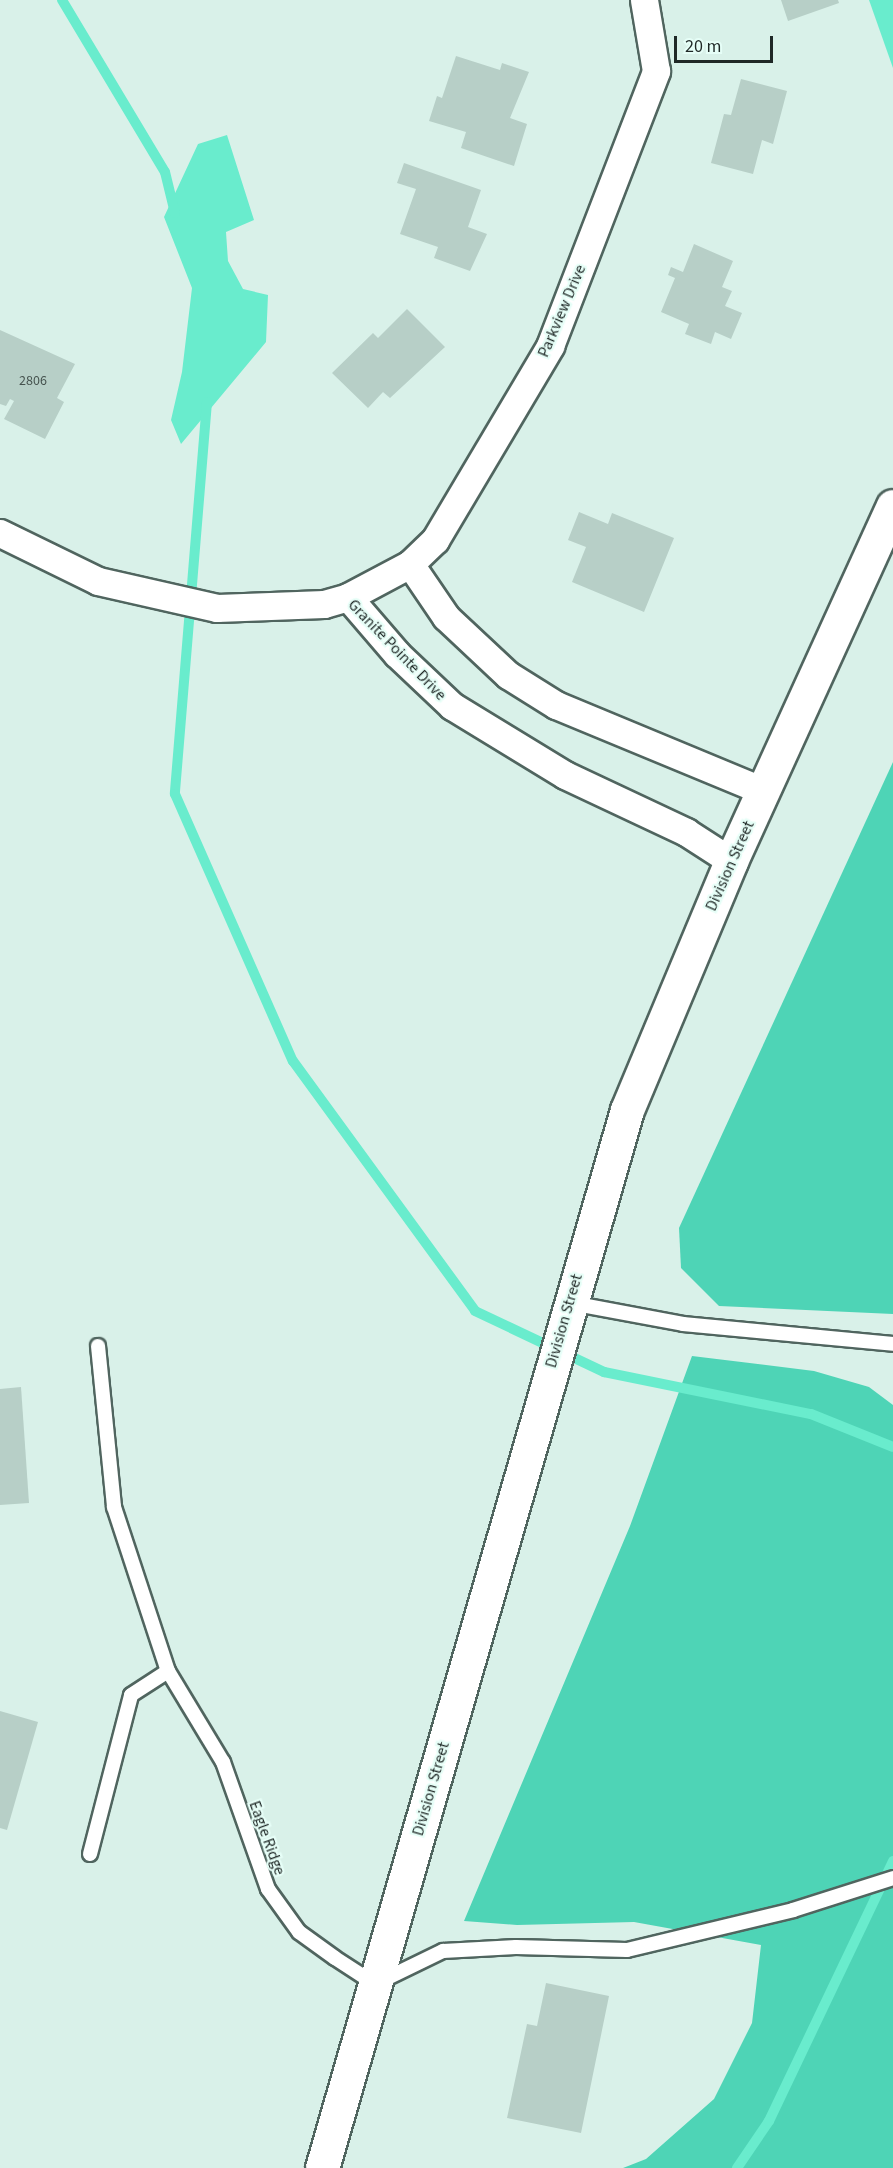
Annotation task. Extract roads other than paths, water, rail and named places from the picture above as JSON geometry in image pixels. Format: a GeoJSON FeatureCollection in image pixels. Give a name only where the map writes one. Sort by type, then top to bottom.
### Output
{"type":"FeatureCollection","features":[{"type":"Feature","properties":{"kind":"street","name":"Parkview Drive"},"geometry":{"type":"LineString","coordinates":[[348,597],[410,564],[435,540],[550,346],[656,71],[644,0]]}},
{"type":"Feature","properties":{"kind":"street","name":"Division Street"},"geometry":{"type":"LineString","coordinates":[[322,2168],[569,1303],[627,1110],[732,861],[893,506]]}},
{"type":"Feature","properties":{"kind":"street","name":"Granite Pointe Drive"},"geometry":{"type":"LineString","coordinates":[[0,533],[98,581],[217,608],[324,604],[348,597],[397,654],[452,706],[565,776],[686,832],[732,861]]}},
{"type":"Feature","properties":{"kind":"street"},"geometry":{"type":"LineString","coordinates":[[410,564],[446,617],[517,681],[556,705],[764,791]]}},
{"type":"Feature","properties":{"kind":"lane"},"geometry":{"type":"LineString","coordinates":[[569,1303],[683,1323],[893,1344]]}},
{"type":"Feature","properties":{"kind":"lane","name":"Eagle Ridge"},"geometry":{"type":"LineString","coordinates":[[98,1346],[114,1507],[168,1671],[223,1762],[268,1889],[299,1932],[375,1984]]}},
{"type":"Feature","properties":{"kind":"lane"},"geometry":{"type":"LineString","coordinates":[[90,1854],[130,1695],[168,1671]]}},
{"type":"Feature","properties":{"kind":"lane"},"geometry":{"type":"LineString","coordinates":[[375,1984],[443,1951],[516,1947],[627,1950],[794,1910],[893,1878]]}},
{"type":"Feature","properties":{"kind":"waterway"},"geometry":{"type":"LineString","coordinates":[[62,0],[165,172],[175,213]]}},
{"type":"Feature","properties":{"kind":"waterway"},"geometry":{"type":"LineString","coordinates":[[207,402],[175,794],[293,1061],[475,1311],[604,1372],[811,1414],[893,1447]]}},
{"type":"Feature","properties":{"kind":"waterway"},"geometry":{"type":"LineString","coordinates":[[737,2168],[769,2121],[893,1861]]}}]}
